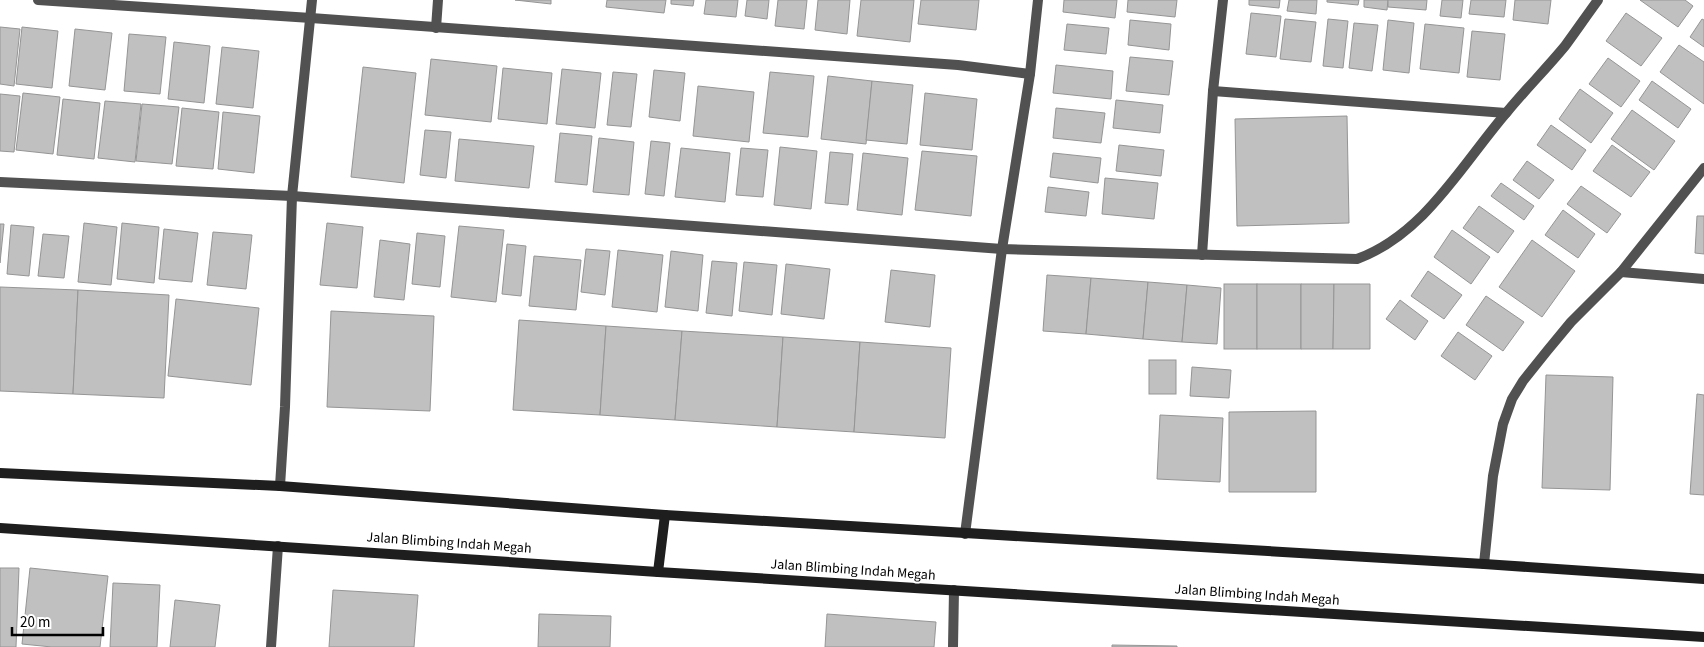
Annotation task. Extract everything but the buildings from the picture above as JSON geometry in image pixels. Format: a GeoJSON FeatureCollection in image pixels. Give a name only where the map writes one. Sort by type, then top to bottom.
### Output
{"type":"FeatureCollection","features":[{"type":"Feature","properties":{"kind":"street"},"geometry":{"type":"LineString","coordinates":[[38,0],[958,65],[1030,74]]}},
{"type":"Feature","properties":{"kind":"street"},"geometry":{"type":"LineString","coordinates":[[280,486],[286,407],[292,196],[312,18],[312,0]]}},
{"type":"Feature","properties":{"kind":"street"},"geometry":{"type":"LineString","coordinates":[[436,28],[438,0]]}},
{"type":"Feature","properties":{"kind":"street"},"geometry":{"type":"LineString","coordinates":[[965,534],[1002,249],[1030,74],[1038,0]]}},
{"type":"Feature","properties":{"kind":"street"},"geometry":{"type":"LineString","coordinates":[[1202,255],[1213,91],[1223,0]]}},
{"type":"Feature","properties":{"kind":"street"},"geometry":{"type":"LineString","coordinates":[[0,182],[292,196],[1002,249],[1357,259],[1389,244],[1410,228],[1445,191],[1506,113],[1565,46],[1598,0]]}},
{"type":"Feature","properties":{"kind":"street"},"geometry":{"type":"LineString","coordinates":[[1213,91],[1506,113]]}},
{"type":"Feature","properties":{"kind":"street"},"geometry":{"type":"LineString","coordinates":[[1484,564],[1493,476],[1503,424],[1512,399],[1547,351],[1572,322],[1621,272],[1704,168]]}},
{"type":"Feature","properties":{"kind":"street"},"geometry":{"type":"LineString","coordinates":[[1621,272],[1704,279]]}},
{"type":"Feature","properties":{"kind":"street"},"geometry":{"type":"LineString","coordinates":[[0,473],[280,486],[665,515],[1704,579]]}},
{"type":"Feature","properties":{"kind":"street"},"geometry":{"type":"LineString","coordinates":[[658,572],[665,515]]}},
{"type":"Feature","properties":{"kind":"street","name":"Jalan Blimbing Indah Megah"},"geometry":{"type":"LineString","coordinates":[[0,528],[658,572],[1704,637]]}},
{"type":"Feature","properties":{"kind":"street"},"geometry":{"type":"LineString","coordinates":[[271,647],[278,546]]}},
{"type":"Feature","properties":{"kind":"street"},"geometry":{"type":"LineString","coordinates":[[953,647],[954,590]]}}]}
